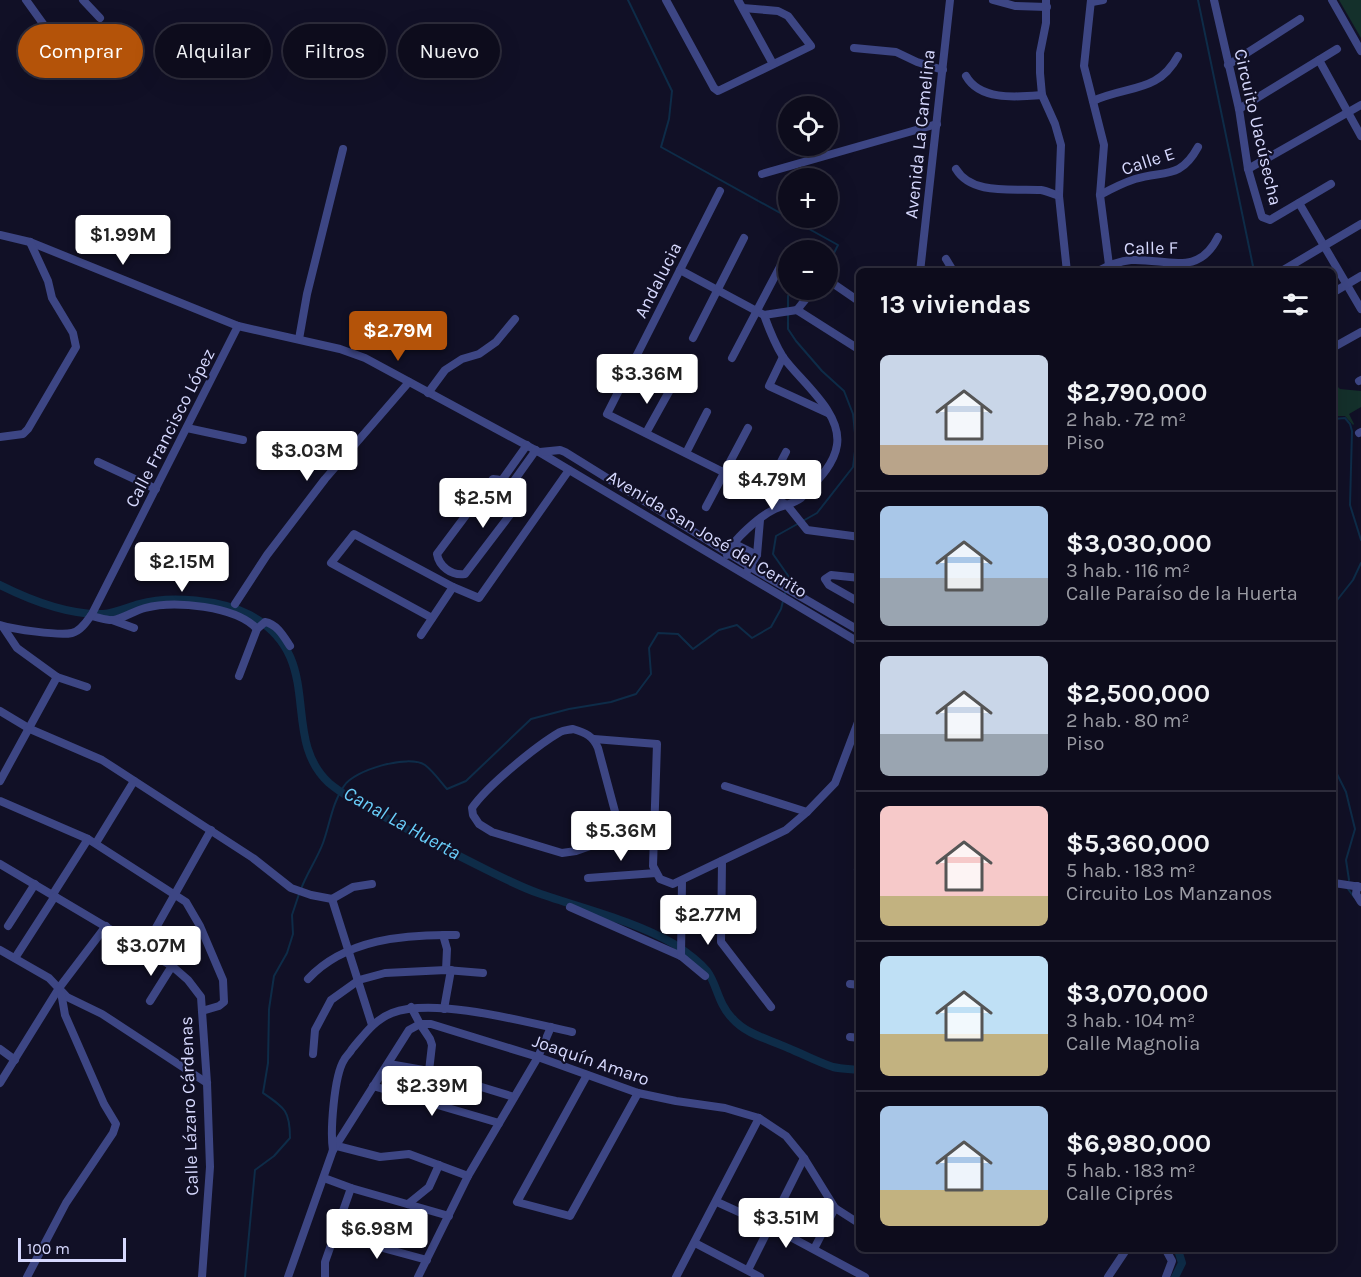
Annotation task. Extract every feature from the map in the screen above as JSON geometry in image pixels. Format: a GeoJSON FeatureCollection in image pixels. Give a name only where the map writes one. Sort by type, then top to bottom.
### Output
{"type":"FeatureCollection","features":[{"type":"Feature","properties":{"kind":"street"},"geometry":{"type":"LineString","coordinates":[[26,0],[43,24]]}},
{"type":"Feature","properties":{"kind":"street"},"geometry":{"type":"LineString","coordinates":[[83,0],[100,18]]}},
{"type":"Feature","properties":{"kind":"street"},"geometry":{"type":"LineString","coordinates":[[666,0],[718,91],[811,46],[788,16],[778,11],[741,3]]}},
{"type":"Feature","properties":{"kind":"street","name":"Avenida La Camelina"},"geometry":{"type":"LineString","coordinates":[[920,268],[950,0]]}},
{"type":"Feature","properties":{"kind":"street"},"geometry":{"type":"LineString","coordinates":[[993,0],[1016,6],[1047,4],[1040,53],[1042,95],[1055,124],[1061,145],[1059,195],[1067,268]]}},
{"type":"Feature","properties":{"kind":"street"},"geometry":{"type":"LineString","coordinates":[[1103,0],[1092,1],[1084,66],[1104,145],[1100,195],[1109,265],[1103,268]]}},
{"type":"Feature","properties":{"kind":"street"},"geometry":{"type":"LineString","coordinates":[[1332,0],[1361,51]]}},
{"type":"Feature","properties":{"kind":"street","name":"Circuito Uacúsecha"},"geometry":{"type":"LineString","coordinates":[[1216,1],[1239,109],[1248,169],[1263,217],[1270,220],[1331,184]]}},
{"type":"Feature","properties":{"kind":"street"},"geometry":{"type":"LineString","coordinates":[[741,3],[773,64]]}},
{"type":"Feature","properties":{"kind":"street"},"geometry":{"type":"LineString","coordinates":[[1228,65],[1300,19]]}},
{"type":"Feature","properties":{"kind":"street"},"geometry":{"type":"LineString","coordinates":[[854,48],[896,52],[917,62],[943,70]]}},
{"type":"Feature","properties":{"kind":"street"},"geometry":{"type":"LineString","coordinates":[[1239,109],[1337,50]]}},
{"type":"Feature","properties":{"kind":"street"},"geometry":{"type":"LineString","coordinates":[[1093,101],[1110,94],[1148,85],[1160,79],[1170,70],[1178,56]]}},
{"type":"Feature","properties":{"kind":"street"},"geometry":{"type":"LineString","coordinates":[[1319,60],[1361,136]]}},
{"type":"Feature","properties":{"kind":"street"},"geometry":{"type":"LineString","coordinates":[[966,76],[973,85],[999,96],[1042,95]]}},
{"type":"Feature","properties":{"kind":"street"},"geometry":{"type":"LineString","coordinates":[[1248,169],[1361,105]]}},
{"type":"Feature","properties":{"kind":"street"},"geometry":{"type":"LineString","coordinates":[[762,174],[937,123]]}},
{"type":"Feature","properties":{"kind":"street","name":"Calle E"},"geometry":{"type":"LineString","coordinates":[[1100,195],[1137,178],[1167,174],[1179,169],[1191,160],[1198,147]]}},
{"type":"Feature","properties":{"kind":"street"},"geometry":{"type":"LineString","coordinates":[[299,339],[307,294],[343,149]]}},
{"type":"Feature","properties":{"kind":"street"},"geometry":{"type":"LineString","coordinates":[[956,169],[972,184],[1002,189],[1044,191],[1059,195]]}},
{"type":"Feature","properties":{"kind":"street","name":"Andalucia"},"geometry":{"type":"LineString","coordinates":[[646,433],[607,414],[720,191]]}},
{"type":"Feature","properties":{"kind":"street"},"geometry":{"type":"LineString","coordinates":[[1299,203],[1361,309]]}},
{"type":"Feature","properties":{"kind":"street"},"geometry":{"type":"LineString","coordinates":[[1287,268],[1361,224]]}},
{"type":"Feature","properties":{"kind":"street","name":"Avenida San José del Cerrito"},"geometry":{"type":"LineString","coordinates":[[0,235],[30,242],[238,326],[340,349],[365,358],[537,451],[856,641]]}},
{"type":"Feature","properties":{"kind":"street","name":"Calle F"},"geometry":{"type":"LineString","coordinates":[[1109,265],[1130,260],[1174,264],[1190,262],[1211,250],[1218,237]]}},
{"type":"Feature","properties":{"kind":"street"},"geometry":{"type":"LineString","coordinates":[[693,338],[744,238]]}},
{"type":"Feature","properties":{"kind":"street"},"geometry":{"type":"LineString","coordinates":[[0,437],[23,434],[28,429],[76,347],[73,333],[52,298],[48,281],[30,242]]}},
{"type":"Feature","properties":{"kind":"street"},"geometry":{"type":"LineString","coordinates":[[946,259],[951,268]]}},
{"type":"Feature","properties":{"kind":"street"},"geometry":{"type":"LineString","coordinates":[[680,270],[764,315],[795,310],[804,300]]}},
{"type":"Feature","properties":{"kind":"street"},"geometry":{"type":"LineString","coordinates":[[732,358],[778,270]]}},
{"type":"Feature","properties":{"kind":"street"},"geometry":{"type":"LineString","coordinates":[[1336,291],[1361,276]]}},
{"type":"Feature","properties":{"kind":"street"},"geometry":{"type":"LineString","coordinates":[[838,287],[856,299]]}},
{"type":"Feature","properties":{"kind":"street"},"geometry":{"type":"LineString","coordinates":[[795,310],[856,348]]}},
{"type":"Feature","properties":{"kind":"street"},"geometry":{"type":"LineString","coordinates":[[726,563],[733,543],[775,509],[788,506],[801,498],[831,462],[837,444],[835,428],[817,394],[783,357],[764,315]]}},
{"type":"Feature","properties":{"kind":"street"},"geometry":{"type":"LineString","coordinates":[[428,393],[445,370],[462,359],[479,354],[496,342],[515,319]]}},
{"type":"Feature","properties":{"kind":"street","name":"Calle Francisco López"},"geometry":{"type":"LineString","coordinates":[[1,626],[73,633],[82,627],[92,614],[238,326]]}},
{"type":"Feature","properties":{"kind":"street"},"geometry":{"type":"LineString","coordinates":[[1336,347],[1361,332]]}},
{"type":"Feature","properties":{"kind":"street"},"geometry":{"type":"LineString","coordinates":[[783,357],[769,386],[828,414]]}},
{"type":"Feature","properties":{"kind":"street"},"geometry":{"type":"LineString","coordinates":[[235,604],[267,555],[325,479],[409,382]]}},
{"type":"Feature","properties":{"kind":"street"},"geometry":{"type":"LineString","coordinates":[[671,388],[646,433],[788,506],[804,527],[811,531],[856,537]]}},
{"type":"Feature","properties":{"kind":"street"},"geometry":{"type":"LineString","coordinates":[[686,453],[707,412]]}},
{"type":"Feature","properties":{"kind":"street"},"geometry":{"type":"LineString","coordinates":[[187,428],[243,440]]}},
{"type":"Feature","properties":{"kind":"street"},"geometry":{"type":"LineString","coordinates":[[706,507],[748,428]]}},
{"type":"Feature","properties":{"kind":"street"},"geometry":{"type":"LineString","coordinates":[[502,480],[526,445]]}},
{"type":"Feature","properties":{"kind":"street","name":"Avenida San José del Cerrito"},"geometry":{"type":"LineString","coordinates":[[537,451],[560,450],[565,452],[856,629]]}},
{"type":"Feature","properties":{"kind":"street"},"geometry":{"type":"LineString","coordinates":[[511,485],[537,451]]}},
{"type":"Feature","properties":{"kind":"street"},"geometry":{"type":"LineString","coordinates":[[557,463],[556,456],[565,452]]}},
{"type":"Feature","properties":{"kind":"street"},"geometry":{"type":"LineString","coordinates":[[765,493],[786,452]]}},
{"type":"Feature","properties":{"kind":"street"},"geometry":{"type":"LineString","coordinates":[[98,462],[156,489]]}},
{"type":"Feature","properties":{"kind":"street"},"geometry":{"type":"LineString","coordinates":[[432,618],[331,563],[354,534],[478,598],[570,470]]}},
{"type":"Feature","properties":{"kind":"street"},"geometry":{"type":"LineString","coordinates":[[493,479],[502,480],[511,485],[522,499],[472,565],[465,574],[459,575],[446,570],[438,561],[437,554],[493,479]]}},
{"type":"Feature","properties":{"kind":"street"},"geometry":{"type":"LineString","coordinates":[[744,574],[751,567],[757,555],[760,520]]}},
{"type":"Feature","properties":{"kind":"street"},"geometry":{"type":"LineString","coordinates":[[733,543],[757,555]]}},
{"type":"Feature","properties":{"kind":"street"},"geometry":{"type":"LineString","coordinates":[[856,578],[831,575],[825,579],[829,585],[856,600]]}},
{"type":"Feature","properties":{"kind":"street"},"geometry":{"type":"LineString","coordinates":[[421,634],[453,587]]}},
{"type":"Feature","properties":{"kind":"street"},"geometry":{"type":"LineString","coordinates":[[112,620],[146,608],[173,605],[223,610],[261,626],[270,623],[276,627],[290,646]]}},
{"type":"Feature","properties":{"kind":"street"},"geometry":{"type":"LineString","coordinates":[[92,614],[134,628]]}},
{"type":"Feature","properties":{"kind":"street"},"geometry":{"type":"LineString","coordinates":[[1,626],[17,648],[57,677],[87,687]]}},
{"type":"Feature","properties":{"kind":"street"},"geometry":{"type":"LineString","coordinates":[[239,676],[261,626]]}},
{"type":"Feature","properties":{"kind":"street"},"geometry":{"type":"LineString","coordinates":[[0,781],[57,677]]}},
{"type":"Feature","properties":{"kind":"street"},"geometry":{"type":"LineString","coordinates":[[0,711],[30,729],[102,760],[253,858],[291,888],[332,899],[353,887],[372,884]]}},
{"type":"Feature","properties":{"kind":"street"},"geometry":{"type":"LineString","coordinates":[[594,739],[617,819],[610,836],[596,844],[562,853],[492,832],[479,824],[472,815],[472,808],[478,799],[514,767],[562,730],[573,729],[594,739],[657,744],[653,866],[656,873],[666,883],[673,884],[786,830],[835,783],[856,728]]}},
{"type":"Feature","properties":{"kind":"street"},"geometry":{"type":"LineString","coordinates":[[96,843],[134,781]]}},
{"type":"Feature","properties":{"kind":"street"},"geometry":{"type":"LineString","coordinates":[[725,786],[807,812]]}},
{"type":"Feature","properties":{"kind":"street"},"geometry":{"type":"LineString","coordinates":[[0,801],[96,843],[186,902],[200,926],[223,980],[224,1002],[219,1006],[202,1011]]}},
{"type":"Feature","properties":{"kind":"street"},"geometry":{"type":"LineString","coordinates":[[144,949],[211,830]]}},
{"type":"Feature","properties":{"kind":"street"},"geometry":{"type":"LineString","coordinates":[[15,958],[88,839]]}},
{"type":"Feature","properties":{"kind":"street"},"geometry":{"type":"LineString","coordinates":[[722,861],[720,942],[771,1007]]}},
{"type":"Feature","properties":{"kind":"street","name":"Calle Lázaro Cárdenas"},"geometry":{"type":"LineString","coordinates":[[0,864],[172,966],[196,989],[201,998],[210,1167],[202,1277]]}},
{"type":"Feature","properties":{"kind":"street"},"geometry":{"type":"LineString","coordinates":[[588,878],[656,873]]}},
{"type":"Feature","properties":{"kind":"street"},"geometry":{"type":"LineString","coordinates":[[681,955],[682,881]]}},
{"type":"Feature","properties":{"kind":"street"},"geometry":{"type":"LineString","coordinates":[[1336,882],[1359,887],[1356,894],[1361,902]]}},
{"type":"Feature","properties":{"kind":"street"},"geometry":{"type":"LineString","coordinates":[[8,926],[35,884]]}},
{"type":"Feature","properties":{"kind":"street"},"geometry":{"type":"LineString","coordinates":[[332,899],[372,1025]]}},
{"type":"Feature","properties":{"kind":"street"},"geometry":{"type":"LineString","coordinates":[[570,907],[681,955],[705,976]]}},
{"type":"Feature","properties":{"kind":"street"},"geometry":{"type":"LineString","coordinates":[[0,1083],[60,990],[106,926]]}},
{"type":"Feature","properties":{"kind":"street"},"geometry":{"type":"LineString","coordinates":[[443,935],[447,949],[448,970],[444,1009]]}},
{"type":"Feature","properties":{"kind":"street"},"geometry":{"type":"LineString","coordinates":[[308,978],[320,965],[350,950],[377,941],[456,935]]}},
{"type":"Feature","properties":{"kind":"street"},"geometry":{"type":"LineString","coordinates":[[0,950],[49,978],[67,997],[102,1014],[207,1083]]}},
{"type":"Feature","properties":{"kind":"street"},"geometry":{"type":"LineString","coordinates":[[150,1001],[172,966]]}},
{"type":"Feature","properties":{"kind":"street"},"geometry":{"type":"LineString","coordinates":[[313,1054],[315,1030],[331,1000],[359,980],[385,973],[448,970],[483,973]]}},
{"type":"Feature","properties":{"kind":"street"},"geometry":{"type":"LineString","coordinates":[[850,984],[856,985]]}},
{"type":"Feature","properties":{"kind":"street"},"geometry":{"type":"LineString","coordinates":[[27,1277],[66,1203],[113,1133],[116,1124],[104,1104],[65,1015],[60,990]]}},
{"type":"Feature","properties":{"kind":"street"},"geometry":{"type":"LineString","coordinates":[[335,1148],[330,1134],[343,1062],[372,1025],[391,1013],[411,1008],[431,1007],[477,1012],[572,1032]]}},
{"type":"Feature","properties":{"kind":"street"},"geometry":{"type":"LineString","coordinates":[[411,1008],[432,1045],[429,1071]]}},
{"type":"Feature","properties":{"kind":"street"},"geometry":{"type":"LineString","coordinates":[[288,1277],[335,1148],[409,1030],[420,1024]]}},
{"type":"Feature","properties":{"kind":"street","name":"Joaquín Amaro"},"geometry":{"type":"LineString","coordinates":[[420,1024],[431,1024],[538,1057],[638,1093],[725,1108],[759,1118],[786,1136],[804,1158],[836,1208],[856,1221]]}},
{"type":"Feature","properties":{"kind":"street"},"geometry":{"type":"LineString","coordinates":[[418,1277],[468,1176],[538,1057],[551,1027]]}},
{"type":"Feature","properties":{"kind":"street"},"geometry":{"type":"LineString","coordinates":[[850,1037],[856,1038]]}},
{"type":"Feature","properties":{"kind":"street"},"geometry":{"type":"LineString","coordinates":[[0,1049],[15,1060]]}},
{"type":"Feature","properties":{"kind":"street"},"geometry":{"type":"LineString","coordinates":[[389,1064],[429,1071],[514,1097]]}},
{"type":"Feature","properties":{"kind":"street"},"geometry":{"type":"LineString","coordinates":[[587,1074],[517,1202],[570,1216],[638,1093]]}},
{"type":"Feature","properties":{"kind":"street"},"geometry":{"type":"LineString","coordinates":[[373,1086],[499,1124]]}},
{"type":"Feature","properties":{"kind":"street"},"geometry":{"type":"LineString","coordinates":[[676,1277],[759,1118]]}},
{"type":"Feature","properties":{"kind":"street"},"geometry":{"type":"LineString","coordinates":[[335,1148],[380,1157],[409,1154],[468,1176]]}},
{"type":"Feature","properties":{"kind":"street"},"geometry":{"type":"LineString","coordinates":[[748,1270],[804,1158]]}},
{"type":"Feature","properties":{"kind":"street"},"geometry":{"type":"LineString","coordinates":[[408,1204],[429,1186],[439,1165]]}},
{"type":"Feature","properties":{"kind":"street"},"geometry":{"type":"LineString","coordinates":[[324,1178],[449,1216]]}},
{"type":"Feature","properties":{"kind":"street"},"geometry":{"type":"LineString","coordinates":[[325,1277],[325,1262],[351,1188]]}},
{"type":"Feature","properties":{"kind":"street"},"geometry":{"type":"LineString","coordinates":[[717,1202],[770,1226],[865,1277]]}},
{"type":"Feature","properties":{"kind":"street"},"geometry":{"type":"LineString","coordinates":[[814,1249],[836,1208]]}},
{"type":"Feature","properties":{"kind":"street"},"geometry":{"type":"LineString","coordinates":[[334,1235],[427,1260]]}},
{"type":"Feature","properties":{"kind":"street"},"geometry":{"type":"LineString","coordinates":[[695,1243],[760,1277]]}},
{"type":"Feature","properties":{"kind":"street"},"geometry":{"type":"LineString","coordinates":[[1109,1277],[1125,1252]]}},
{"type":"Feature","properties":{"kind":"street"},"geometry":{"type":"LineString","coordinates":[[1166,1277],[1172,1261],[1167,1252]]}},
{"type":"Feature","properties":{"kind":"green space"},"geometry":{"type":"Polygon","coordinates":[[[1339,0],[1361,0],[1361,38],[1339,0]]]}},
{"type":"Feature","properties":{"kind":"green space"},"geometry":{"type":"Polygon","coordinates":[[[1336,385],[1340,389],[1361,391],[1361,407],[1349,414],[1353,425],[1345,416],[1336,416],[1336,385]]]}},
{"type":"Feature","properties":{"kind":"waterway"},"geometry":{"type":"LineString","coordinates":[[628,0],[672,91],[669,119],[661,147],[829,240]]}},
{"type":"Feature","properties":{"kind":"waterway"},"geometry":{"type":"LineString","coordinates":[[1198,0],[1253,268]]}},
{"type":"Feature","properties":{"kind":"waterway"},"geometry":{"type":"LineString","coordinates":[[788,300],[788,309]]}},
{"type":"Feature","properties":{"kind":"waterway"},"geometry":{"type":"LineString","coordinates":[[301,889],[323,843],[340,793],[344,786],[358,774],[382,765],[407,761],[417,762],[428,767],[447,789],[466,781],[531,719],[569,709],[611,702],[636,694],[651,674],[649,648],[658,633],[678,634],[693,649],[719,630],[737,625],[752,638],[771,627],[781,609],[789,577],[773,554],[776,536],[817,513],[853,467],[856,443],[853,414],[844,391],[822,371],[796,341],[788,329],[788,314]]}},
{"type":"Feature","properties":{"kind":"waterway"},"geometry":{"type":"LineString","coordinates":[[1336,419],[1345,418],[1352,431],[1350,505],[1361,540]]}},
{"type":"Feature","properties":{"kind":"waterway"},"geometry":{"type":"LineString","coordinates":[[1336,601],[1353,580],[1361,563]]}},
{"type":"Feature","properties":{"kind":"waterway","name":"Canal La Huerta"},"geometry":{"type":"LineString","coordinates":[[0,585],[50,606],[90,614],[108,613],[152,601],[196,600],[225,606],[250,615],[274,632],[288,652],[296,674],[306,743],[314,764],[336,789],[417,835],[513,883],[624,922],[674,944],[692,956],[707,971],[727,1012],[744,1029],[827,1065],[856,1070]]}},
{"type":"Feature","properties":{"kind":"waterway"},"geometry":{"type":"LineString","coordinates":[[1336,772],[1346,792],[1355,829],[1346,860],[1349,880]]}},
{"type":"Feature","properties":{"kind":"waterway"},"geometry":{"type":"LineString","coordinates":[[1348,889],[1354,897]]}},
{"type":"Feature","properties":{"kind":"waterway"},"geometry":{"type":"LineString","coordinates":[[245,1277],[255,1170],[274,1156],[290,1138],[289,1122],[285,1111],[263,1093],[268,1063],[269,1009],[274,976],[287,953],[293,934],[292,915],[299,894]]}},
{"type":"Feature","properties":{"kind":"waterway","name":"Canal La Huerta"},"geometry":{"type":"LineString","coordinates":[[1175,1277],[1182,1263],[1179,1252]]}}]}
